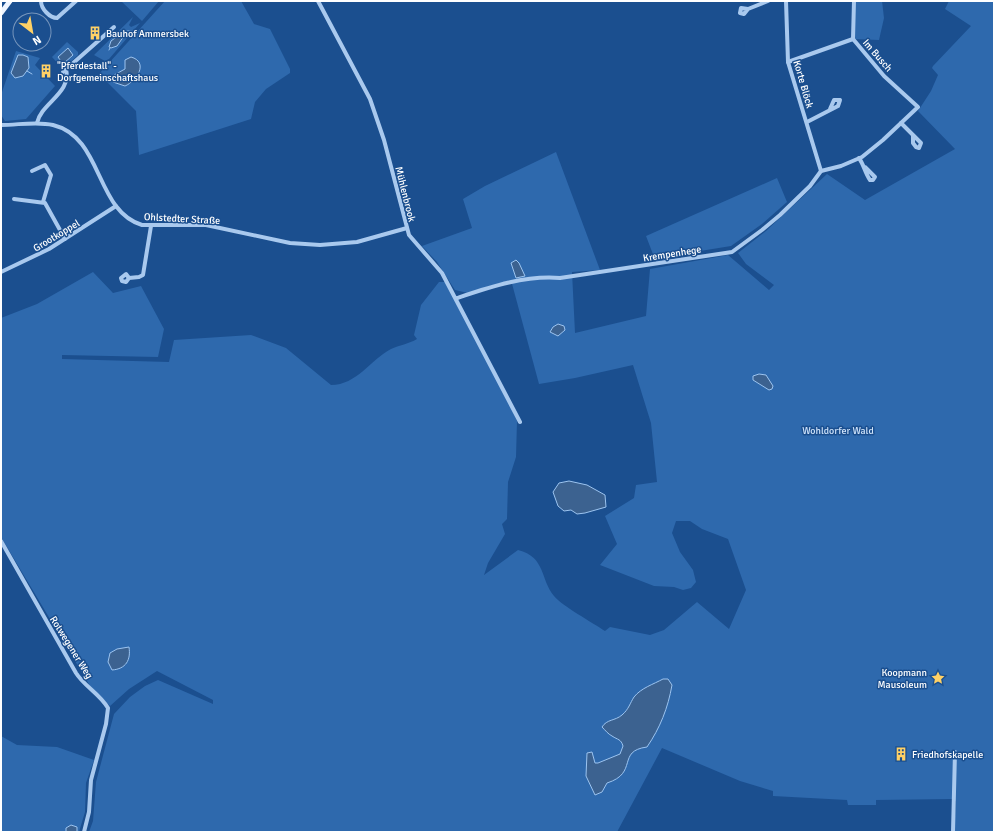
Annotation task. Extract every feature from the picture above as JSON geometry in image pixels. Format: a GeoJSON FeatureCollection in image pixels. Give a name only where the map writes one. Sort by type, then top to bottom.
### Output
{"type":"FeatureCollection","features":[{"type":"Feature","properties":{"kind":"main road"},"geometry":{"type":"LineString","coordinates":[[1,13],[10,1]]}},
{"type":"Feature","properties":{"kind":"street"},"geometry":{"type":"LineString","coordinates":[[41,1],[44,10],[54,18],[58,18],[76,1]]}},
{"type":"Feature","properties":{"kind":"street","name":"Mühlenbrook"},"geometry":{"type":"LineString","coordinates":[[318,1],[370,99],[396,181],[407,228],[412,238],[442,273],[457,298],[520,422]]}},
{"type":"Feature","properties":{"kind":"street"},"geometry":{"type":"LineString","coordinates":[[748,9],[768,1]]}},
{"type":"Feature","properties":{"kind":"street","name":"Korte Blöck"},"geometry":{"type":"LineString","coordinates":[[786,1],[788,62],[821,171]]}},
{"type":"Feature","properties":{"kind":"street","name":"Im Busch"},"geometry":{"type":"LineString","coordinates":[[854,1],[853,39],[884,76],[918,107],[901,123]]}},
{"type":"Feature","properties":{"kind":"street"},"geometry":{"type":"LineString","coordinates":[[37,124],[40,114],[63,88],[67,74],[64,71],[114,27]]}},
{"type":"Feature","properties":{"kind":"street"},"geometry":{"type":"LineString","coordinates":[[788,62],[853,39]]}},
{"type":"Feature","properties":{"kind":"street","name":"Korte Blöck"},"geometry":{"type":"LineString","coordinates":[[807,122],[830,109]]}},
{"type":"Feature","properties":{"kind":"street"},"geometry":{"type":"LineString","coordinates":[[821,171],[837,167],[859,158],[883,140],[901,123],[913,135]]}},
{"type":"Feature","properties":{"kind":"street","name":"Ohlstedter Straße"},"geometry":{"type":"LineString","coordinates":[[1,125],[37,124],[59,128],[84,146],[116,206],[132,221],[150,226],[206,225],[290,243],[320,245],[357,242],[407,228]]}},
{"type":"Feature","properties":{"kind":"street"},"geometry":{"type":"LineString","coordinates":[[859,158],[865,167]]}},
{"type":"Feature","properties":{"kind":"street"},"geometry":{"type":"LineString","coordinates":[[32,170],[45,165],[51,175],[43,202]]}},
{"type":"Feature","properties":{"kind":"street","name":"Krempenhege"},"geometry":{"type":"LineString","coordinates":[[457,298],[527,278],[542,276],[560,278],[732,252],[780,215],[810,186],[821,171]]}},
{"type":"Feature","properties":{"kind":"street"},"geometry":{"type":"LineString","coordinates":[[14,199],[43,202],[47,205],[65,239]]}},
{"type":"Feature","properties":{"kind":"street","name":"Grootkoppel"},"geometry":{"type":"LineString","coordinates":[[1,272],[46,251],[116,206]]}},
{"type":"Feature","properties":{"kind":"street"},"geometry":{"type":"LineString","coordinates":[[129,278],[143,275],[150,226]]}},
{"type":"Feature","properties":{"kind":"street","name":"Rotwegener Weg"},"geometry":{"type":"LineString","coordinates":[[1,541],[79,678],[101,699],[108,708],[106,724],[93,773],[89,812],[84,832]]}},
{"type":"Feature","properties":{"kind":"street"},"geometry":{"type":"LineString","coordinates":[[953,832],[955,752]]}},
{"type":"Feature","properties":{"kind":"green space"},"geometry":{"type":"Polygon","coordinates":[[[121,1],[159,1],[142,21],[121,1]]]}},
{"type":"Feature","properties":{"kind":"green space"},"geometry":{"type":"Polygon","coordinates":[[[165,1],[241,1],[254,24],[270,29],[290,69],[290,73],[266,89],[255,102],[251,119],[139,155],[136,111],[99,74],[165,1]],[[125,60],[125,69],[117,73],[130,84],[137,78],[125,60]]]}},
{"type":"Feature","properties":{"kind":"green space"},"geometry":{"type":"Polygon","coordinates":[[[854,1],[882,1],[884,18],[879,40],[853,39],[854,1]]]}},
{"type":"Feature","properties":{"kind":"green space","name":"Wohldorfer Wald"},"geometry":{"type":"Polygon","coordinates":[[[949,1],[994,1],[994,832],[954,832],[956,801],[952,799],[876,800],[876,805],[848,805],[847,800],[773,796],[773,791],[740,781],[662,748],[617,832],[89,832],[93,821],[96,782],[114,714],[130,697],[145,686],[158,680],[213,704],[213,700],[157,671],[129,689],[110,706],[90,686],[1,537],[1,318],[37,304],[93,272],[113,293],[141,286],[164,329],[158,357],[62,355],[62,359],[169,362],[174,340],[251,335],[286,348],[331,385],[340,384],[356,377],[376,359],[391,349],[417,339],[414,335],[421,305],[439,282],[445,282],[505,395],[517,421],[516,457],[508,482],[507,519],[502,524],[505,534],[488,563],[484,575],[518,550],[527,553],[538,563],[546,583],[558,600],[605,631],[610,627],[650,635],[664,630],[697,602],[729,629],[746,590],[728,539],[702,529],[690,521],[676,521],[672,533],[680,552],[693,570],[696,582],[691,588],[683,590],[674,587],[654,586],[600,565],[617,544],[605,516],[634,498],[636,485],[657,482],[651,423],[633,365],[575,378],[539,384],[511,280],[468,293],[455,290],[437,262],[422,246],[472,228],[463,199],[485,186],[556,152],[600,270],[572,272],[575,333],[646,316],[650,269],[728,255],[769,290],[774,285],[746,264],[738,253],[766,231],[827,174],[865,200],[955,149],[918,111],[931,91],[938,75],[932,68],[933,66],[971,26],[945,9],[949,1]]]}},
{"type":"Feature","properties":{"kind":"green space"},"geometry":{"type":"Polygon","coordinates":[[[133,17],[129,25],[131,27],[140,23],[109,59],[105,61],[94,55],[133,17]]]}},
{"type":"Feature","properties":{"kind":"green space"},"geometry":{"type":"Polygon","coordinates":[[[67,42],[78,52],[78,55],[63,69],[52,57],[67,42]]]}},
{"type":"Feature","properties":{"kind":"green space"},"geometry":{"type":"Polygon","coordinates":[[[16,52],[40,58],[35,65],[55,86],[26,119],[5,121],[1,115],[1,95],[16,52]]]}},
{"type":"Feature","properties":{"kind":"green space"},"geometry":{"type":"Polygon","coordinates":[[[777,178],[787,202],[762,224],[731,246],[694,252],[656,262],[646,236],[777,178]]]}},
{"type":"Feature","properties":{"kind":"green space"},"geometry":{"type":"Polygon","coordinates":[[[1,736],[17,745],[57,747],[94,760],[86,783],[85,812],[79,832],[1,832],[1,736]]]}},
{"type":"Feature","properties":{"kind":"shaded area"},"geometry":{"type":"Polygon","coordinates":[[[123,32],[126,33],[117,46],[111,48],[109,47],[111,41],[123,32]]]}},
{"type":"Feature","properties":{"kind":"shaded area"},"geometry":{"type":"Polygon","coordinates":[[[68,48],[73,55],[63,64],[58,57],[68,48]]]}},
{"type":"Feature","properties":{"kind":"shaded area"},"geometry":{"type":"Polygon","coordinates":[[[18,55],[28,57],[29,68],[23,76],[15,78],[11,73],[18,55]]]}},
{"type":"Feature","properties":{"kind":"shaded area"},"geometry":{"type":"Polygon","coordinates":[[[131,57],[136,59],[139,63],[140,67],[137,76],[125,86],[113,82],[114,75],[125,69],[125,60],[131,57]]]}},
{"type":"Feature","properties":{"kind":"shaded area"},"geometry":{"type":"Polygon","coordinates":[[[516,260],[525,276],[516,278],[511,263],[516,260]]]}},
{"type":"Feature","properties":{"kind":"shaded area"},"geometry":{"type":"Polygon","coordinates":[[[558,324],[564,326],[565,330],[558,336],[550,332],[553,327],[558,324]]]}},
{"type":"Feature","properties":{"kind":"shaded area"},"geometry":{"type":"Polygon","coordinates":[[[759,374],[766,375],[773,386],[772,389],[769,390],[753,380],[753,376],[759,374]]]}},
{"type":"Feature","properties":{"kind":"shaded area"},"geometry":{"type":"Polygon","coordinates":[[[569,481],[587,485],[605,495],[606,507],[577,514],[571,510],[564,511],[558,506],[553,492],[559,483],[569,481]]]}},
{"type":"Feature","properties":{"kind":"shaded area"},"geometry":{"type":"Polygon","coordinates":[[[129,647],[128,660],[124,666],[112,670],[108,662],[110,653],[117,649],[129,647]]]}},
{"type":"Feature","properties":{"kind":"shaded area"},"geometry":{"type":"Polygon","coordinates":[[[663,679],[668,679],[672,685],[663,718],[652,740],[647,747],[638,749],[632,753],[622,774],[617,779],[607,783],[602,792],[595,795],[586,776],[587,753],[592,752],[595,763],[598,763],[620,754],[623,746],[620,741],[609,734],[602,727],[604,724],[622,715],[640,691],[663,679]]]}},
{"type":"Feature","properties":{"kind":"shaded area"},"geometry":{"type":"Polygon","coordinates":[[[71,825],[77,827],[77,832],[66,832],[66,828],[71,825]]]}},
{"type":"Feature","properties":{"kind":"waterway"},"geometry":{"type":"LineString","coordinates":[[124,32],[137,32]]}},
{"type":"Feature","properties":{"kind":"waterway"},"geometry":{"type":"LineString","coordinates":[[27,71],[32,74]]}},
{"type":"Feature","properties":{"kind":"place","name":"Bauhof Ammersbek"},"geometry":{"type":"Point","coordinates":[95,33]}},
{"type":"Feature","properties":{"kind":"place","name":"\"Pferdestall\" - Dorfgemeinschaftshaus"},"geometry":{"type":"Point","coordinates":[46,71]}},
{"type":"Feature","properties":{"kind":"place","name":"Koopmann Mausoleum"},"geometry":{"type":"Point","coordinates":[938,678]}},
{"type":"Feature","properties":{"kind":"place","name":"Friedhofskapelle"},"geometry":{"type":"Point","coordinates":[901,754]}}]}
